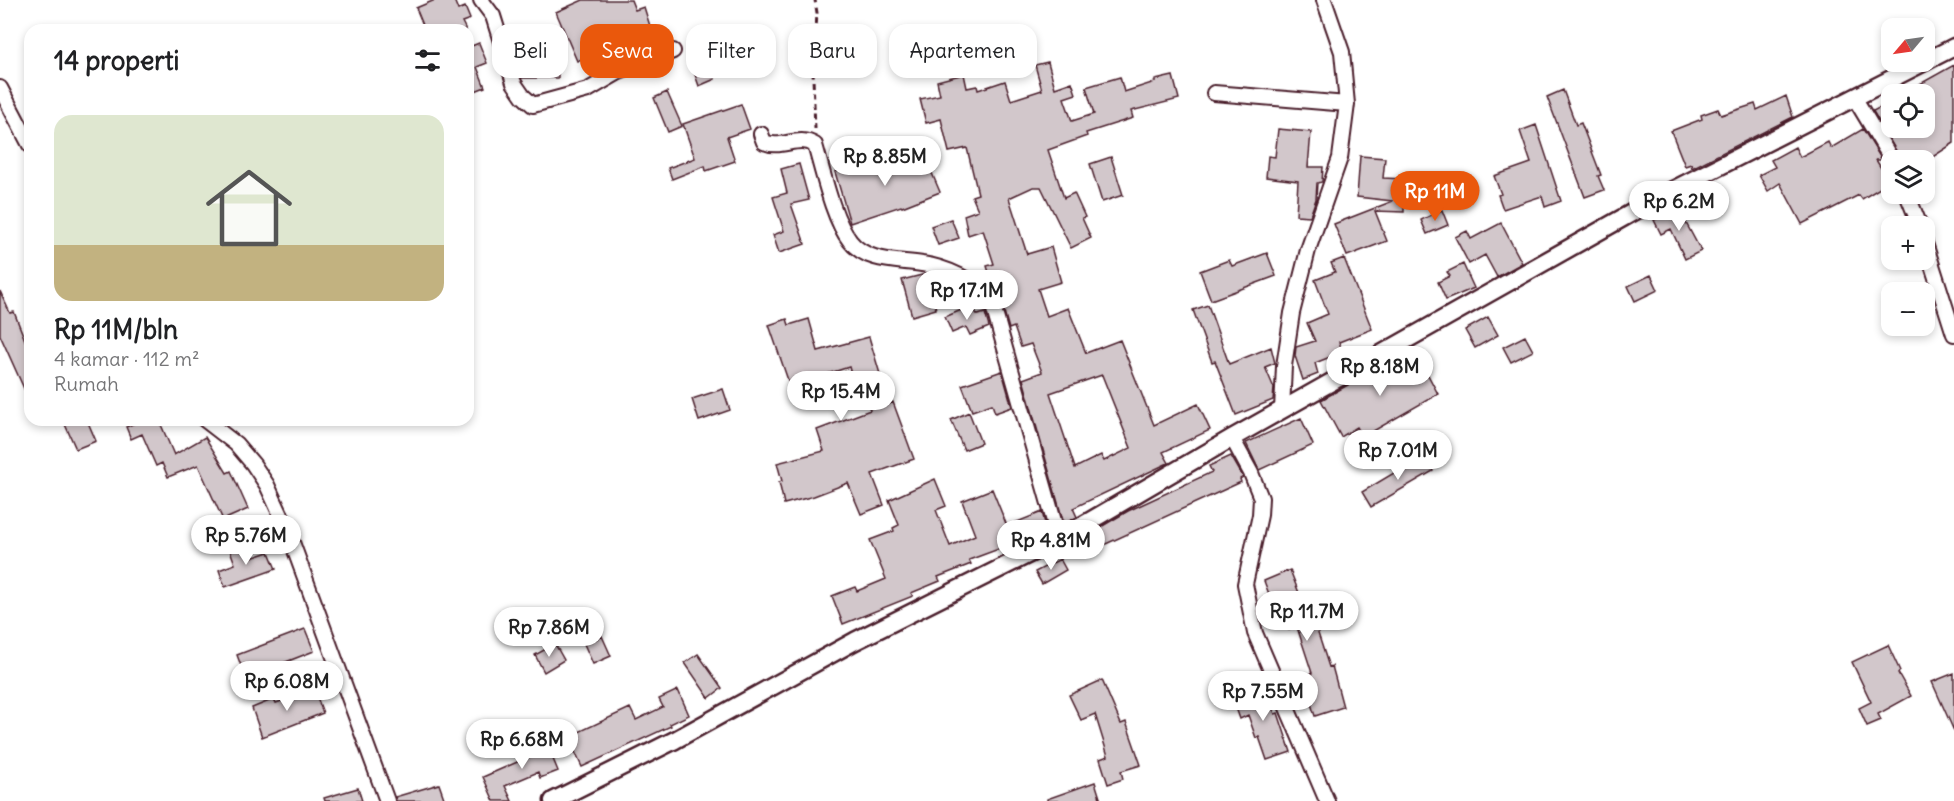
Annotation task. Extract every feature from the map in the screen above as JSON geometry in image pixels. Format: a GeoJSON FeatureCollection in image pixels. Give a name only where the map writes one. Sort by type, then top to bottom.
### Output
{"type":"FeatureCollection","features":[{"type":"Feature","properties":{"kind":"street"},"geometry":{"type":"LineString","coordinates":[[481,0],[493,16],[514,83],[533,105],[588,90],[609,78]]}},
{"type":"Feature","properties":{"kind":"street"},"geometry":{"type":"LineString","coordinates":[[1282,410],[1284,366],[1292,313],[1308,250],[1340,158],[1347,104],[1342,52],[1324,0]]}},
{"type":"Feature","properties":{"kind":"street"},"geometry":{"type":"LineString","coordinates":[[553,801],[675,740],[855,641],[1059,539],[1232,438],[1667,193],[1954,47]]}},
{"type":"Feature","properties":{"kind":"street"},"geometry":{"type":"LineString","coordinates":[[0,88],[24,134]]}},
{"type":"Feature","properties":{"kind":"street"},"geometry":{"type":"LineString","coordinates":[[1214,93],[1347,104]]}},
{"type":"Feature","properties":{"kind":"street"},"geometry":{"type":"LineString","coordinates":[[1854,97],[1886,150]]}},
{"type":"Feature","properties":{"kind":"street"},"geometry":{"type":"LineString","coordinates":[[761,134],[764,142],[770,144],[780,145],[800,140],[809,141],[815,145],[836,213],[850,242],[884,261],[924,264],[967,280],[991,299],[1059,539]]}},
{"type":"Feature","properties":{"kind":"street"},"geometry":{"type":"LineString","coordinates":[[1934,270],[1954,334]]}},
{"type":"Feature","properties":{"kind":"street"},"geometry":{"type":"LineString","coordinates":[[213,426],[236,444],[267,485],[286,526],[387,801]]}},
{"type":"Feature","properties":{"kind":"street"},"geometry":{"type":"LineString","coordinates":[[1232,438],[1248,465],[1261,498],[1260,515],[1245,584],[1255,633],[1327,801]]}},
{"type":"Feature","properties":{"kind":"path"},"geometry":{"type":"LineString","coordinates":[[815,0],[817,13],[813,78],[815,145]]}},
{"type":"Feature","properties":{"kind":"building"},"geometry":{"type":"Polygon","coordinates":[[[435,0],[454,0],[458,10],[465,7],[470,19],[462,22],[463,24],[423,24],[416,8],[435,0]]]}},
{"type":"Feature","properties":{"kind":"building"},"geometry":{"type":"Polygon","coordinates":[[[583,0],[631,0],[635,10],[644,7],[649,24],[580,24],[580,60],[577,61],[568,40],[568,24],[561,24],[556,12],[583,0]]]}},
{"type":"Feature","properties":{"kind":"building"},"geometry":{"type":"Polygon","coordinates":[[[479,43],[487,63],[477,67],[485,87],[474,92],[474,45],[479,43]]]}},
{"type":"Feature","properties":{"kind":"building"},"geometry":{"type":"Polygon","coordinates":[[[1048,62],[1055,88],[1072,82],[1076,94],[1064,98],[1072,121],[1094,114],[1086,87],[1120,77],[1124,92],[1173,76],[1179,99],[1131,111],[1133,118],[1086,133],[1087,136],[1048,150],[1064,198],[1074,193],[1085,217],[1082,218],[1091,238],[1071,248],[1041,187],[1033,187],[1009,198],[1027,254],[1051,247],[1061,282],[1038,289],[1047,316],[1068,308],[1086,353],[1120,340],[1154,425],[1198,404],[1210,430],[1163,452],[1169,463],[1073,508],[1077,517],[1064,524],[1023,379],[1042,372],[1031,344],[1021,347],[1014,327],[1009,329],[1000,297],[994,289],[987,266],[994,264],[983,230],[968,235],[964,215],[978,210],[972,196],[978,194],[967,148],[949,152],[941,119],[926,123],[920,99],[940,95],[937,81],[949,78],[965,78],[967,88],[977,86],[978,90],[1005,81],[1011,100],[1042,90],[1037,65],[1048,62]],[[1102,375],[1050,393],[1075,468],[1101,455],[1104,461],[1131,448],[1102,375]]]}},
{"type":"Feature","properties":{"kind":"building"},"geometry":{"type":"Polygon","coordinates":[[[1954,65],[1954,143],[1935,155],[1935,150],[1895,150],[1888,138],[1935,138],[1935,84],[1920,84],[1954,65]]]}},
{"type":"Feature","properties":{"kind":"building"},"geometry":{"type":"Polygon","coordinates":[[[696,78],[715,78],[715,79],[699,86],[696,78]]]}},
{"type":"Feature","properties":{"kind":"building"},"geometry":{"type":"Polygon","coordinates":[[[1563,90],[1576,125],[1581,123],[1601,175],[1598,176],[1604,190],[1585,197],[1547,97],[1563,90]]]}},
{"type":"Feature","properties":{"kind":"building"},"geometry":{"type":"Polygon","coordinates":[[[667,92],[682,126],[668,132],[654,98],[667,92]]]}},
{"type":"Feature","properties":{"kind":"building"},"geometry":{"type":"Polygon","coordinates":[[[1786,96],[1793,117],[1692,168],[1691,164],[1685,166],[1671,131],[1702,119],[1701,115],[1718,109],[1721,115],[1755,104],[1757,110],[1786,96]]]}},
{"type":"Feature","properties":{"kind":"building"},"geometry":{"type":"Polygon","coordinates":[[[741,104],[750,129],[727,137],[735,161],[706,171],[705,166],[672,179],[668,168],[695,158],[683,124],[741,104]]]}},
{"type":"Feature","properties":{"kind":"building"},"geometry":{"type":"Polygon","coordinates":[[[1881,107],[1881,125],[1873,111],[1881,107]]]}},
{"type":"Feature","properties":{"kind":"building"},"geometry":{"type":"Polygon","coordinates":[[[1536,125],[1561,201],[1545,207],[1542,196],[1503,209],[1498,195],[1501,194],[1494,176],[1531,163],[1520,131],[1536,125]]]}},
{"type":"Feature","properties":{"kind":"building"},"geometry":{"type":"Polygon","coordinates":[[[1278,129],[1311,132],[1308,167],[1323,167],[1322,182],[1317,183],[1316,199],[1310,216],[1296,215],[1298,181],[1266,177],[1268,156],[1275,157],[1278,129]]]}},
{"type":"Feature","properties":{"kind":"building"},"geometry":{"type":"Polygon","coordinates":[[[1863,129],[1881,158],[1876,160],[1881,168],[1881,187],[1862,199],[1859,195],[1802,224],[1780,183],[1768,191],[1759,175],[1775,167],[1771,160],[1795,147],[1800,157],[1828,142],[1831,148],[1863,129]]]}},
{"type":"Feature","properties":{"kind":"building"},"geometry":{"type":"Polygon","coordinates":[[[923,152],[940,192],[902,207],[850,223],[835,172],[869,161],[873,173],[923,152]]]}},
{"type":"Feature","properties":{"kind":"building"},"geometry":{"type":"Polygon","coordinates":[[[1360,156],[1385,158],[1383,178],[1404,179],[1404,212],[1375,211],[1387,241],[1347,256],[1334,224],[1393,201],[1357,197],[1360,156]]]}},
{"type":"Feature","properties":{"kind":"building"},"geometry":{"type":"Polygon","coordinates":[[[1111,157],[1123,195],[1102,202],[1090,164],[1111,157]]]}},
{"type":"Feature","properties":{"kind":"building"},"geometry":{"type":"Polygon","coordinates":[[[799,164],[809,200],[791,204],[805,244],[779,253],[773,235],[784,231],[773,197],[787,193],[781,169],[799,164]]]}},
{"type":"Feature","properties":{"kind":"building"},"geometry":{"type":"Polygon","coordinates":[[[1678,208],[1701,251],[1685,259],[1671,229],[1661,234],[1654,220],[1678,208]]]}},
{"type":"Feature","properties":{"kind":"building"},"geometry":{"type":"Polygon","coordinates":[[[1442,210],[1448,225],[1427,234],[1421,220],[1442,210]]]}},
{"type":"Feature","properties":{"kind":"building"},"geometry":{"type":"Polygon","coordinates":[[[951,219],[959,238],[938,245],[931,226],[951,219]]]}},
{"type":"Feature","properties":{"kind":"building"},"geometry":{"type":"Polygon","coordinates":[[[1501,223],[1522,263],[1497,277],[1485,255],[1469,264],[1455,237],[1467,231],[1471,239],[1501,223]]]}},
{"type":"Feature","properties":{"kind":"building"},"geometry":{"type":"Polygon","coordinates":[[[1267,253],[1276,276],[1211,300],[1200,271],[1229,260],[1232,266],[1267,253]]]}},
{"type":"Feature","properties":{"kind":"building"},"geometry":{"type":"Polygon","coordinates":[[[1344,258],[1372,329],[1339,342],[1343,352],[1315,363],[1318,374],[1303,380],[1295,356],[1296,347],[1315,341],[1307,323],[1328,314],[1315,280],[1335,272],[1331,263],[1344,258]]]}},
{"type":"Feature","properties":{"kind":"building"},"geometry":{"type":"Polygon","coordinates":[[[1463,264],[1474,288],[1446,300],[1438,282],[1450,276],[1447,272],[1463,264]]]}},
{"type":"Feature","properties":{"kind":"building"},"geometry":{"type":"Polygon","coordinates":[[[926,274],[936,309],[912,316],[902,280],[926,274]]]}},
{"type":"Feature","properties":{"kind":"building"},"geometry":{"type":"Polygon","coordinates":[[[1651,275],[1658,290],[1635,301],[1628,286],[1651,275]]]}},
{"type":"Feature","properties":{"kind":"building"},"geometry":{"type":"Polygon","coordinates":[[[0,291],[10,313],[14,312],[24,338],[24,389],[0,335],[0,291]]]}},
{"type":"Feature","properties":{"kind":"building"},"geometry":{"type":"Polygon","coordinates":[[[973,305],[977,315],[985,313],[989,327],[970,335],[966,327],[952,333],[945,317],[973,305]]]}},
{"type":"Feature","properties":{"kind":"building"},"geometry":{"type":"Polygon","coordinates":[[[1208,305],[1229,364],[1271,347],[1275,363],[1265,367],[1274,388],[1273,400],[1236,415],[1215,361],[1212,362],[1193,310],[1208,305]]]}},
{"type":"Feature","properties":{"kind":"building"},"geometry":{"type":"Polygon","coordinates":[[[1488,317],[1498,335],[1475,348],[1465,330],[1488,317]]]}},
{"type":"Feature","properties":{"kind":"building"},"geometry":{"type":"Polygon","coordinates":[[[787,319],[789,325],[809,319],[818,351],[869,337],[880,374],[876,375],[887,405],[893,402],[914,459],[872,474],[884,505],[861,514],[848,483],[784,504],[779,482],[782,481],[777,463],[824,451],[817,430],[870,410],[859,380],[853,382],[849,367],[790,386],[769,325],[787,319]]]}},
{"type":"Feature","properties":{"kind":"building"},"geometry":{"type":"Polygon","coordinates":[[[1525,336],[1533,351],[1511,362],[1503,347],[1525,336]]]}},
{"type":"Feature","properties":{"kind":"building"},"geometry":{"type":"Polygon","coordinates":[[[1416,352],[1438,394],[1363,437],[1357,427],[1341,437],[1321,400],[1380,367],[1382,371],[1416,352]]]}},
{"type":"Feature","properties":{"kind":"building"},"geometry":{"type":"Polygon","coordinates":[[[1002,371],[1012,407],[995,413],[992,404],[972,411],[962,385],[1002,371]]]}},
{"type":"Feature","properties":{"kind":"building"},"geometry":{"type":"Polygon","coordinates":[[[723,389],[730,410],[699,421],[692,399],[723,389]]]}},
{"type":"Feature","properties":{"kind":"building"},"geometry":{"type":"Polygon","coordinates":[[[969,412],[981,443],[964,450],[951,420],[969,412]]]}},
{"type":"Feature","properties":{"kind":"building"},"geometry":{"type":"Polygon","coordinates":[[[1301,418],[1313,445],[1259,470],[1246,443],[1301,418]]]}},
{"type":"Feature","properties":{"kind":"building"},"geometry":{"type":"Polygon","coordinates":[[[66,426],[90,426],[96,441],[76,449],[66,426]]]}},
{"type":"Feature","properties":{"kind":"building"},"geometry":{"type":"Polygon","coordinates":[[[162,426],[174,455],[205,437],[227,473],[231,471],[248,509],[223,520],[198,465],[168,477],[162,463],[156,466],[142,434],[131,439],[126,427],[162,426]]]}},
{"type":"Feature","properties":{"kind":"building"},"geometry":{"type":"Polygon","coordinates":[[[1424,455],[1433,471],[1371,507],[1362,492],[1424,455]]]}},
{"type":"Feature","properties":{"kind":"building"},"geometry":{"type":"Polygon","coordinates":[[[1231,456],[1243,477],[1240,479],[1241,482],[1084,554],[1077,541],[1128,511],[1212,472],[1209,466],[1231,456]]]}},
{"type":"Feature","properties":{"kind":"building"},"geometry":{"type":"Polygon","coordinates":[[[935,479],[946,506],[936,510],[950,546],[975,535],[962,501],[992,489],[1007,526],[1042,512],[1047,531],[969,560],[971,564],[938,577],[940,581],[911,593],[913,596],[843,624],[832,596],[855,587],[857,591],[886,579],[870,540],[894,531],[893,528],[899,525],[889,500],[935,479]]]}},
{"type":"Feature","properties":{"kind":"building"},"geometry":{"type":"Polygon","coordinates":[[[249,543],[254,557],[269,552],[276,569],[225,587],[219,570],[235,564],[230,550],[249,543]]]}},
{"type":"Feature","properties":{"kind":"building"},"geometry":{"type":"Polygon","coordinates":[[[1060,559],[1066,570],[1042,584],[1035,572],[1060,559]]]}},
{"type":"Feature","properties":{"kind":"building"},"geometry":{"type":"Polygon","coordinates":[[[1290,570],[1303,603],[1307,602],[1309,607],[1321,603],[1326,616],[1314,621],[1329,667],[1332,666],[1343,707],[1315,716],[1302,676],[1312,673],[1297,627],[1289,630],[1278,600],[1272,602],[1264,581],[1290,570]]]}},
{"type":"Feature","properties":{"kind":"building"},"geometry":{"type":"Polygon","coordinates":[[[305,629],[314,651],[268,669],[270,673],[247,682],[237,655],[305,629]]]}},
{"type":"Feature","properties":{"kind":"building"},"geometry":{"type":"Polygon","coordinates":[[[602,636],[611,656],[593,664],[584,644],[602,636]]]}},
{"type":"Feature","properties":{"kind":"building"},"geometry":{"type":"Polygon","coordinates":[[[555,644],[564,660],[544,672],[535,655],[555,644]]]}},
{"type":"Feature","properties":{"kind":"building"},"geometry":{"type":"Polygon","coordinates":[[[1888,645],[1900,671],[1898,673],[1911,696],[1878,714],[1881,720],[1867,726],[1859,708],[1871,702],[1852,662],[1888,645]]]}},
{"type":"Feature","properties":{"kind":"building"},"geometry":{"type":"Polygon","coordinates":[[[698,654],[722,688],[709,698],[685,663],[698,654]]]}},
{"type":"Feature","properties":{"kind":"building"},"geometry":{"type":"Polygon","coordinates":[[[1954,673],[1954,731],[1932,682],[1954,673]]]}},
{"type":"Feature","properties":{"kind":"building"},"geometry":{"type":"Polygon","coordinates":[[[1102,680],[1121,724],[1126,722],[1141,765],[1121,771],[1123,779],[1108,784],[1100,759],[1108,756],[1095,714],[1081,720],[1069,695],[1102,680]]]}},
{"type":"Feature","properties":{"kind":"building"},"geometry":{"type":"Polygon","coordinates":[[[1243,686],[1249,700],[1267,693],[1275,714],[1278,713],[1291,752],[1267,760],[1248,715],[1240,719],[1230,691],[1243,686]]]}},
{"type":"Feature","properties":{"kind":"building"},"geometry":{"type":"Polygon","coordinates":[[[314,689],[323,713],[262,737],[252,708],[274,699],[276,703],[314,689]]]}},
{"type":"Feature","properties":{"kind":"building"},"geometry":{"type":"Polygon","coordinates":[[[678,690],[689,715],[670,724],[671,726],[582,767],[568,737],[630,708],[636,720],[663,707],[659,699],[678,690]]]}},
{"type":"Feature","properties":{"kind":"building"},"geometry":{"type":"Polygon","coordinates":[[[544,737],[558,771],[540,778],[538,772],[505,786],[512,801],[494,801],[483,777],[531,756],[526,744],[544,737]]]}},
{"type":"Feature","properties":{"kind":"building"},"geometry":{"type":"Polygon","coordinates":[[[1095,782],[1101,801],[1047,801],[1047,799],[1095,782]]]}},
{"type":"Feature","properties":{"kind":"building"},"geometry":{"type":"Polygon","coordinates":[[[439,784],[445,801],[396,801],[395,797],[439,784]]]}},
{"type":"Feature","properties":{"kind":"building"},"geometry":{"type":"Polygon","coordinates":[[[358,788],[362,801],[325,801],[324,798],[358,788]]]}}]}
